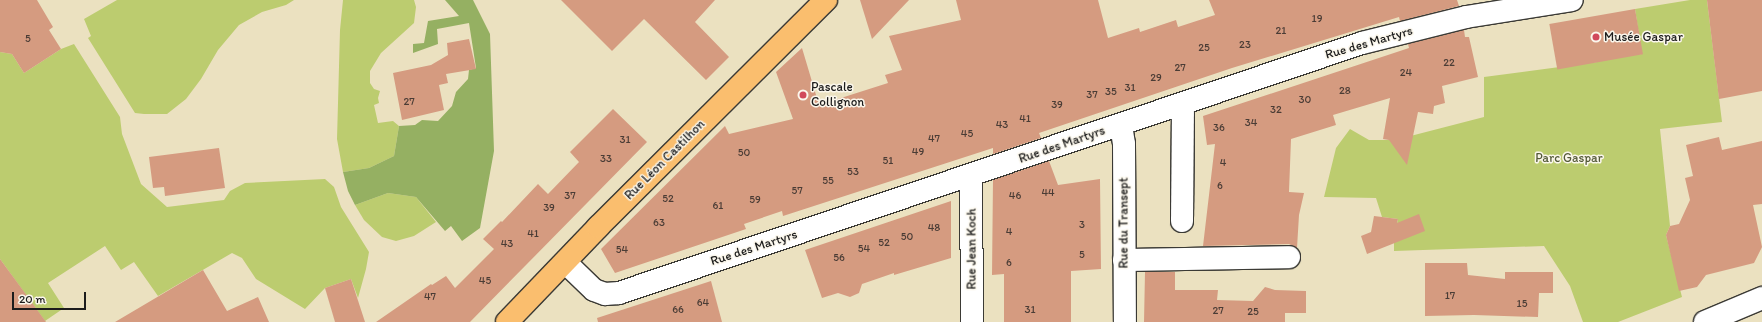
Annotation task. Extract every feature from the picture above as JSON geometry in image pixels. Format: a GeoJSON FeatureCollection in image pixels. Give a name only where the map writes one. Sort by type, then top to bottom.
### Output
{"type":"FeatureCollection","features":[{"type":"Feature","properties":{"kind":"main road","name":"Rue Léon Castilhon"},"geometry":{"type":"LineString","coordinates":[[506,322],[566,263],[604,221],[826,0]]}},
{"type":"Feature","properties":{"kind":"street","name":"Rue des Martyrs"},"geometry":{"type":"LineString","coordinates":[[566,263],[594,290],[605,294],[618,293],[971,176],[1362,43],[1466,17],[1572,0]]}},
{"type":"Feature","properties":{"kind":"street"},"geometry":{"type":"LineString","coordinates":[[1182,221],[1183,104]]}},
{"type":"Feature","properties":{"kind":"street","name":"Rue du Transept"},"geometry":{"type":"LineString","coordinates":[[1122,125],[1124,144],[1125,322]]}},
{"type":"Feature","properties":{"kind":"street","name":"Rue Jean Koch"},"geometry":{"type":"LineString","coordinates":[[971,176],[972,322]]}},
{"type":"Feature","properties":{"kind":"street"},"geometry":{"type":"LineString","coordinates":[[1124,260],[1288,257]]}},
{"type":"Feature","properties":{"kind":"street"},"geometry":{"type":"LineString","coordinates":[[1705,322],[1762,298]]}},
{"type":"Feature","properties":{"kind":"green space"},"geometry":{"type":"Polygon","coordinates":[[[117,0],[294,0],[286,5],[262,12],[239,25],[218,50],[201,79],[186,99],[167,114],[144,114],[135,113],[88,38],[91,36],[84,19],[117,0]]]}},
{"type":"Feature","properties":{"kind":"green space"},"geometry":{"type":"Polygon","coordinates":[[[343,0],[414,0],[416,7],[414,23],[381,53],[370,71],[370,83],[374,89],[380,91],[378,98],[379,103],[374,105],[378,123],[393,121],[399,126],[394,156],[369,168],[343,172],[337,139],[340,30],[343,0]]]}},
{"type":"Feature","properties":{"kind":"green space"},"geometry":{"type":"Polygon","coordinates":[[[445,0],[473,0],[490,34],[494,151],[480,228],[462,241],[451,226],[445,231],[416,197],[388,193],[355,205],[348,191],[343,172],[369,168],[394,156],[399,126],[415,125],[422,120],[438,121],[452,106],[456,92],[468,79],[469,70],[476,68],[469,23],[437,29],[438,44],[413,53],[413,44],[424,43],[428,21],[459,16],[445,0]]]}},
{"type":"Feature","properties":{"kind":"green space","name":"Parc Gaspar"},"geometry":{"type":"Polygon","coordinates":[[[1690,0],[1707,0],[1722,122],[1660,129],[1670,226],[1666,235],[1682,297],[1618,322],[1583,322],[1570,286],[1544,246],[1394,251],[1394,237],[1398,219],[1382,217],[1376,198],[1324,197],[1336,148],[1350,129],[1369,140],[1395,140],[1484,117],[1484,77],[1597,62],[1597,58],[1642,54],[1635,9],[1690,0]]]}},
{"type":"Feature","properties":{"kind":"green space"},"geometry":{"type":"Polygon","coordinates":[[[74,44],[120,117],[122,134],[141,184],[167,207],[224,200],[230,191],[245,183],[325,179],[334,187],[341,207],[369,252],[358,298],[351,279],[325,288],[305,309],[256,279],[242,258],[232,253],[158,296],[134,262],[121,270],[105,246],[48,283],[64,308],[45,321],[0,259],[0,52],[12,54],[24,73],[61,49],[74,44]]]}},
{"type":"Feature","properties":{"kind":"green space"},"geometry":{"type":"Polygon","coordinates":[[[388,193],[416,197],[436,222],[414,236],[396,241],[382,237],[364,220],[355,205],[388,193]]]}},
{"type":"Feature","properties":{"kind":"building"},"geometry":{"type":"Polygon","coordinates":[[[0,0],[37,0],[53,27],[49,30],[61,49],[24,73],[12,54],[0,52],[0,0]]]}},
{"type":"Feature","properties":{"kind":"building"},"geometry":{"type":"Polygon","coordinates":[[[561,0],[715,0],[695,22],[729,57],[706,80],[644,19],[612,51],[561,0]]]}},
{"type":"Feature","properties":{"kind":"building"},"geometry":{"type":"Polygon","coordinates":[[[860,0],[909,0],[872,39],[860,0]]]}},
{"type":"Feature","properties":{"kind":"building"},"geometry":{"type":"Polygon","coordinates":[[[956,0],[1098,0],[1108,38],[1139,28],[1140,32],[1176,20],[1178,27],[1215,15],[1209,0],[1457,0],[1459,6],[1400,21],[1399,17],[1232,68],[1039,133],[1041,138],[993,154],[993,148],[783,216],[782,211],[744,224],[746,229],[615,273],[601,249],[725,126],[729,134],[793,119],[776,72],[802,48],[819,105],[888,83],[885,75],[902,70],[889,36],[961,20],[956,0]]]}},
{"type":"Feature","properties":{"kind":"building"},"geometry":{"type":"Polygon","coordinates":[[[1707,0],[1762,0],[1762,91],[1719,99],[1707,0]]]}},
{"type":"Feature","properties":{"kind":"building","name":"Musée Gaspar"},"geometry":{"type":"Polygon","coordinates":[[[1635,9],[1643,54],[1557,69],[1549,24],[1635,9]]]}},
{"type":"Feature","properties":{"kind":"building"},"geometry":{"type":"Polygon","coordinates":[[[1464,30],[1465,37],[1469,37],[1478,77],[1442,86],[1445,103],[1434,106],[1433,114],[1418,112],[1407,165],[1389,140],[1383,139],[1390,98],[1333,115],[1336,125],[1291,139],[1289,192],[1304,193],[1299,215],[1297,248],[1289,244],[1203,246],[1215,144],[1207,145],[1203,116],[1409,48],[1408,44],[1464,30]]]}},
{"type":"Feature","properties":{"kind":"building"},"geometry":{"type":"Polygon","coordinates":[[[469,39],[476,69],[446,74],[448,83],[439,85],[444,110],[402,120],[393,73],[431,65],[448,55],[447,43],[469,39]]]}},
{"type":"Feature","properties":{"kind":"building"},"geometry":{"type":"Polygon","coordinates":[[[613,109],[647,142],[470,322],[376,322],[431,284],[432,285],[446,276],[455,288],[494,249],[483,239],[501,221],[502,222],[538,184],[548,194],[579,162],[570,152],[613,109]]]}},
{"type":"Feature","properties":{"kind":"building"},"geometry":{"type":"Polygon","coordinates":[[[1719,137],[1722,150],[1762,141],[1762,204],[1753,205],[1762,247],[1754,263],[1706,275],[1697,287],[1679,291],[1666,235],[1670,226],[1679,224],[1690,200],[1685,178],[1693,176],[1686,145],[1719,137]]]}},
{"type":"Feature","properties":{"kind":"building"},"geometry":{"type":"Polygon","coordinates":[[[219,148],[225,188],[165,196],[164,187],[153,188],[149,157],[219,148]]]}},
{"type":"Feature","properties":{"kind":"building"},"geometry":{"type":"Polygon","coordinates":[[[1049,161],[1058,185],[1100,179],[1101,269],[1071,271],[1071,322],[1004,322],[1004,274],[992,275],[993,180],[1049,161]]]}},
{"type":"Feature","properties":{"kind":"building"},"geometry":{"type":"Polygon","coordinates":[[[951,201],[951,258],[894,275],[894,273],[862,284],[859,293],[850,297],[838,293],[822,298],[805,250],[951,201]]]}},
{"type":"Feature","properties":{"kind":"building"},"geometry":{"type":"Polygon","coordinates":[[[1419,214],[1425,231],[1367,254],[1361,236],[1371,232],[1374,216],[1398,219],[1397,223],[1419,214]]]}},
{"type":"Feature","properties":{"kind":"building"},"geometry":{"type":"Polygon","coordinates":[[[0,259],[25,293],[46,322],[0,322],[0,259]]]}},
{"type":"Feature","properties":{"kind":"building"},"geometry":{"type":"Polygon","coordinates":[[[1425,263],[1467,263],[1468,275],[1505,279],[1505,272],[1553,272],[1553,293],[1539,293],[1538,317],[1474,315],[1425,316],[1425,263]]]}},
{"type":"Feature","properties":{"kind":"building"},"geometry":{"type":"Polygon","coordinates":[[[203,270],[227,311],[258,297],[269,322],[115,322],[203,270]]]}},
{"type":"Feature","properties":{"kind":"building"},"geometry":{"type":"Polygon","coordinates":[[[1145,272],[1175,272],[1175,290],[1218,290],[1217,300],[1253,301],[1265,287],[1275,290],[1306,291],[1306,313],[1285,313],[1285,322],[1144,322],[1145,272]]]}},
{"type":"Feature","properties":{"kind":"building"},"geometry":{"type":"Polygon","coordinates":[[[351,279],[365,322],[335,322],[325,288],[351,279]]]}},
{"type":"Feature","properties":{"kind":"building"},"geometry":{"type":"Polygon","coordinates":[[[711,281],[722,322],[598,322],[597,318],[711,281]]]}},
{"type":"Feature","properties":{"kind":"place","name":"Musée Gaspar"},"geometry":{"type":"Point","coordinates":[1596,37]}},
{"type":"Feature","properties":{"kind":"place","name":"Pascale Collignon"},"geometry":{"type":"Point","coordinates":[803,95]}}]}
